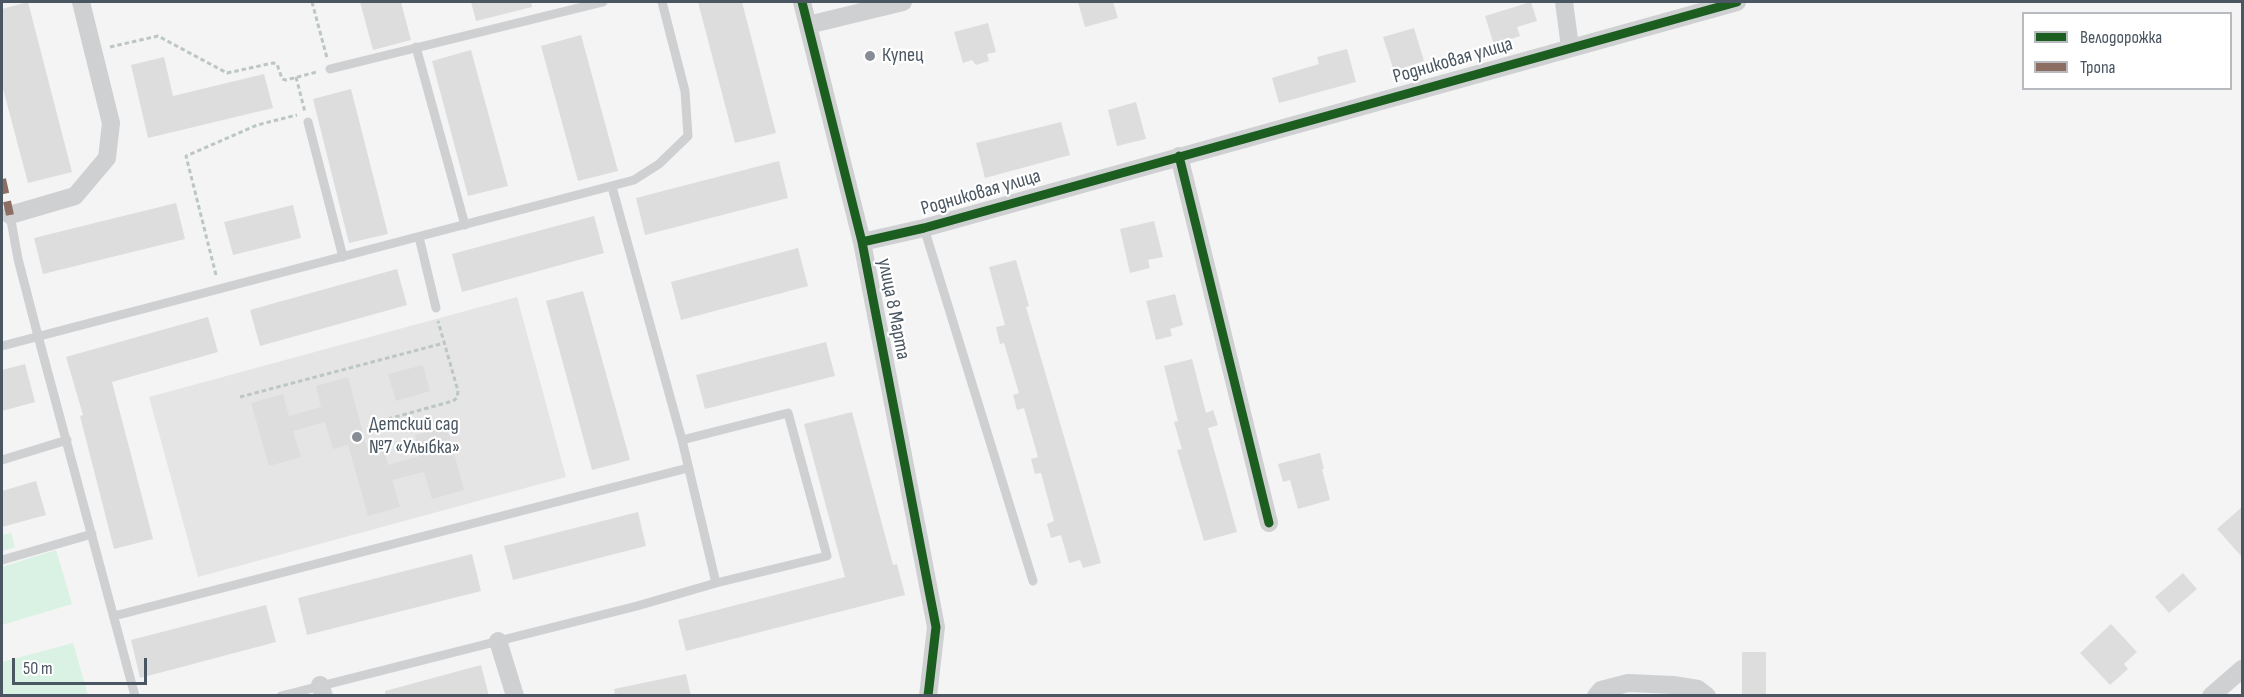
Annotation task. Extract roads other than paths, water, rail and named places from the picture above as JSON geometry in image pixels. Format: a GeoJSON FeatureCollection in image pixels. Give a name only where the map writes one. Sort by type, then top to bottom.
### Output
{"type":"FeatureCollection","features":[{"type":"Feature","properties":{"kind":"street"},"geometry":{"type":"LineString","coordinates":[[10,215],[75,196],[107,158],[111,123],[81,2]]}},
{"type":"Feature","properties":{"kind":"street","name":"улица 8 Марта"},"geometry":{"type":"LineString","coordinates":[[802,2],[862,242],[936,627],[928,696]]}},
{"type":"Feature","properties":{"kind":"street"},"geometry":{"type":"LineString","coordinates":[[808,25],[903,2]]}},
{"type":"Feature","properties":{"kind":"street"},"geometry":{"type":"LineString","coordinates":[[1564,2],[1570,47]]}},
{"type":"Feature","properties":{"kind":"street","name":"Родниковая улица"},"geometry":{"type":"LineString","coordinates":[[862,242],[924,228],[1737,2]]}},
{"type":"Feature","properties":{"kind":"street"},"geometry":{"type":"LineString","coordinates":[[1179,156],[1269,523]]}},
{"type":"Feature","properties":{"kind":"street"},"geometry":{"type":"LineString","coordinates":[[498,641],[515,696]]}},
{"type":"Feature","properties":{"kind":"street"},"geometry":{"type":"LineString","coordinates":[[2211,696],[2242,669]]}},
{"type":"Feature","properties":{"kind":"street"},"geometry":{"type":"LineString","coordinates":[[1596,696],[1601,690],[1628,683],[1673,685],[1698,689],[1707,696]]}},
{"type":"Feature","properties":{"kind":"lane"},"geometry":{"type":"LineString","coordinates":[[330,69],[603,2]]}},
{"type":"Feature","properties":{"kind":"lane"},"geometry":{"type":"LineString","coordinates":[[2,346],[634,180],[660,164],[688,136],[685,91],[662,2]]}},
{"type":"Feature","properties":{"kind":"lane"},"geometry":{"type":"LineString","coordinates":[[416,47],[465,225]]}},
{"type":"Feature","properties":{"kind":"lane"},"geometry":{"type":"LineString","coordinates":[[308,122],[343,257]]}},
{"type":"Feature","properties":{"kind":"lane"},"geometry":{"type":"LineString","coordinates":[[612,187],[682,440],[716,583]]}},
{"type":"Feature","properties":{"kind":"lane"},"geometry":{"type":"LineString","coordinates":[[10,215],[18,259],[38,336],[135,696]]}},
{"type":"Feature","properties":{"kind":"lane","name":"Родниковая улица"},"geometry":{"type":"LineString","coordinates":[[924,228],[1033,582]]}},
{"type":"Feature","properties":{"kind":"lane"},"geometry":{"type":"LineString","coordinates":[[419,237],[436,308]]}},
{"type":"Feature","properties":{"kind":"lane"},"geometry":{"type":"LineString","coordinates":[[281,696],[322,690],[716,583],[827,556],[788,413],[682,440]]}},
{"type":"Feature","properties":{"kind":"lane"},"geometry":{"type":"LineString","coordinates":[[2,460],[67,440]]}},
{"type":"Feature","properties":{"kind":"lane"},"geometry":{"type":"LineString","coordinates":[[114,616],[688,468]]}},
{"type":"Feature","properties":{"kind":"lane"},"geometry":{"type":"LineString","coordinates":[[2,560],[92,534]]}},
{"type":"Feature","properties":{"kind":"place","name":"Купец"},"geometry":{"type":"Point","coordinates":[870,56]}},
{"type":"Feature","properties":{"kind":"place","name":"Детский сад №7 «Улыбка»"},"geometry":{"type":"Point","coordinates":[357,437]}}]}
